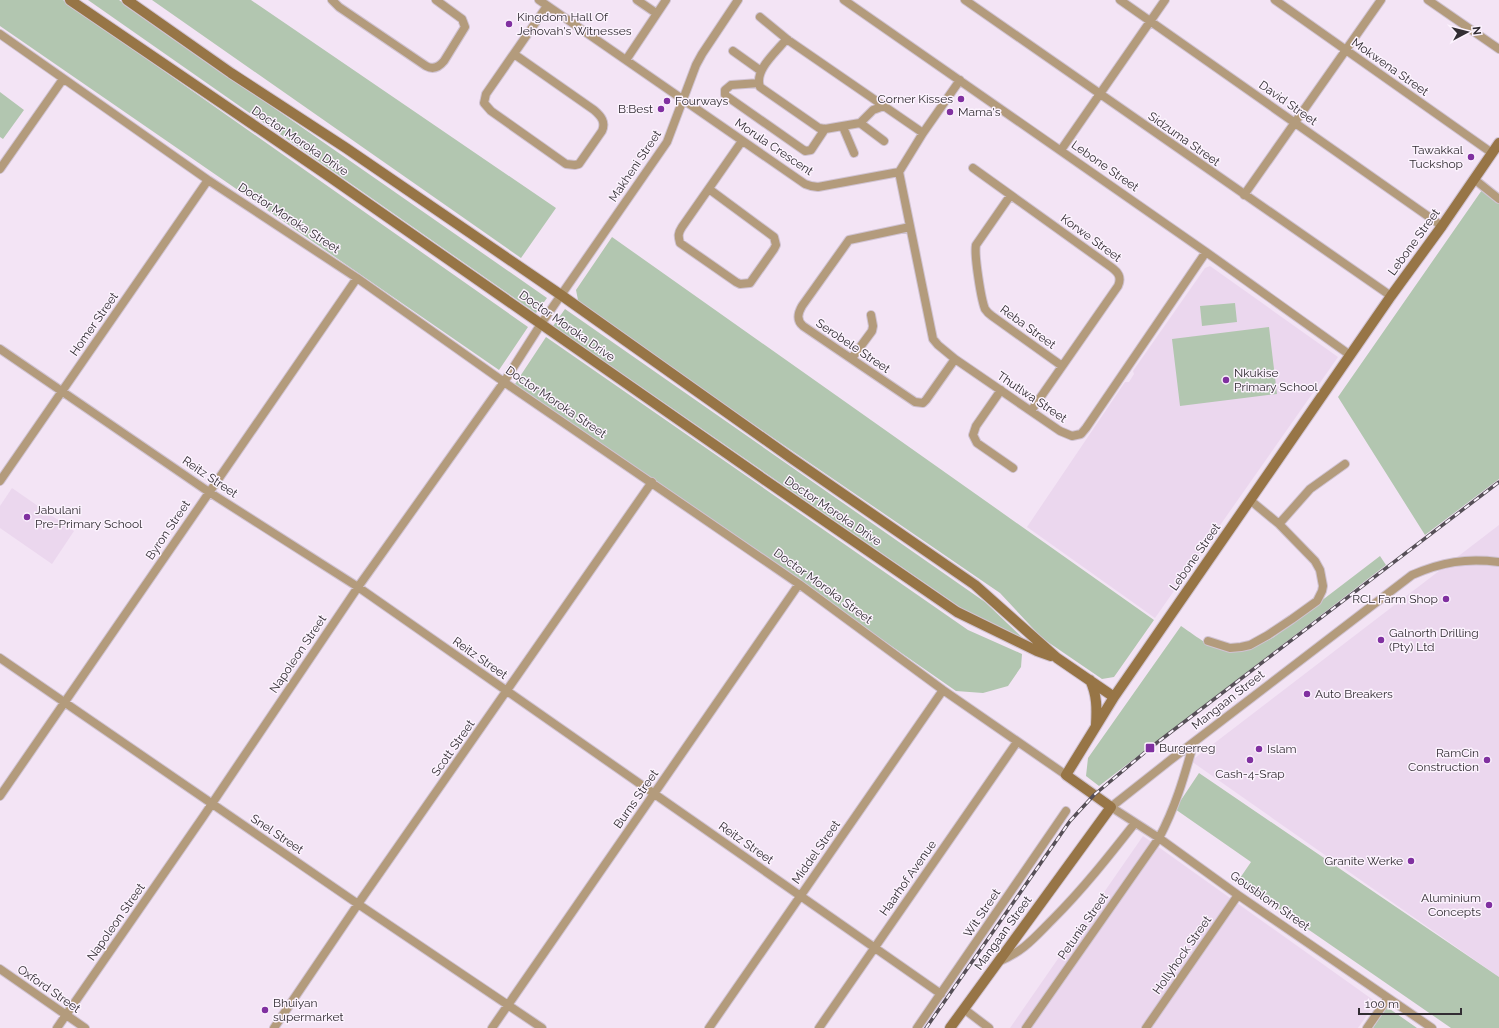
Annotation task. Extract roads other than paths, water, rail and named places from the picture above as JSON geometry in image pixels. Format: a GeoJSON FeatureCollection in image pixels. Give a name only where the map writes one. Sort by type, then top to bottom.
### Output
{"type":"FeatureCollection","features":[{"type":"Feature","properties":{"kind":"street","name":"Doctor Moroka Drive"},"geometry":{"type":"LineString","coordinates":[[70,0],[330,177],[957,612],[1036,651],[1057,658]]}},
{"type":"Feature","properties":{"kind":"street","name":"Doctor Moroka Drive"},"geometry":{"type":"LineString","coordinates":[[127,0],[231,73],[346,148],[561,295],[791,458],[975,585],[1057,658],[1114,697]]}},
{"type":"Feature","properties":{"kind":"street"},"geometry":{"type":"LineString","coordinates":[[332,0],[339,7],[426,66],[433,68],[440,66],[444,61],[464,27],[462,19],[436,0]]}},
{"type":"Feature","properties":{"kind":"street","name":"Morula Crescent"},"geometry":{"type":"LineString","coordinates":[[539,0],[805,184],[818,187],[899,172]]}},
{"type":"Feature","properties":{"kind":"street"},"geometry":{"type":"LineString","coordinates":[[637,0],[656,13]]}},
{"type":"Feature","properties":{"kind":"street"},"geometry":{"type":"LineString","coordinates":[[626,60],[666,0]]}},
{"type":"Feature","properties":{"kind":"street","name":"Makheni Street"},"geometry":{"type":"LineString","coordinates":[[561,295],[667,142],[696,65],[738,0]]}},
{"type":"Feature","properties":{"kind":"street","name":"Lebone Street"},"geometry":{"type":"LineString","coordinates":[[844,0],[1061,150],[1350,355]]}},
{"type":"Feature","properties":{"kind":"street","name":"Sidzuma Street"},"geometry":{"type":"LineString","coordinates":[[965,0],[1391,296]]}},
{"type":"Feature","properties":{"kind":"street","name":"David Street"},"geometry":{"type":"LineString","coordinates":[[1120,0],[1442,226]]}},
{"type":"Feature","properties":{"kind":"street"},"geometry":{"type":"LineString","coordinates":[[1061,150],[1165,0]]}},
{"type":"Feature","properties":{"kind":"street","name":"Mokwena Street"},"geometry":{"type":"LineString","coordinates":[[1275,0],[1492,153]]}},
{"type":"Feature","properties":{"kind":"street"},"geometry":{"type":"LineString","coordinates":[[1244,195],[1381,0]]}},
{"type":"Feature","properties":{"kind":"street"},"geometry":{"type":"LineString","coordinates":[[1428,0],[1499,49]]}},
{"type":"Feature","properties":{"kind":"street"},"geometry":{"type":"LineString","coordinates":[[514,54],[594,110],[602,118],[604,127],[602,131],[579,164],[575,166],[566,164],[486,108],[484,103],[486,94],[547,6]]}},
{"type":"Feature","properties":{"kind":"street"},"geometry":{"type":"LineString","coordinates":[[760,17],[788,40],[923,133]]}},
{"type":"Feature","properties":{"kind":"street","name":"Doctor Moroka Street"},"geometry":{"type":"LineString","coordinates":[[0,34],[208,180],[357,278],[504,382],[799,584],[943,690],[1094,795]]}},
{"type":"Feature","properties":{"kind":"street"},"geometry":{"type":"LineString","coordinates":[[788,40],[784,42],[761,71],[759,83],[760,87],[787,106],[819,128],[825,130],[860,123],[873,110],[881,107],[886,108]]}},
{"type":"Feature","properties":{"kind":"street"},"geometry":{"type":"LineString","coordinates":[[733,51],[761,71]]}},
{"type":"Feature","properties":{"kind":"street"},"geometry":{"type":"LineString","coordinates":[[0,169],[63,79]]}},
{"type":"Feature","properties":{"kind":"street"},"geometry":{"type":"LineString","coordinates":[[899,172],[923,133],[960,80]]}},
{"type":"Feature","properties":{"kind":"street"},"geometry":{"type":"LineString","coordinates":[[759,83],[731,85],[725,90],[725,94],[804,151],[811,150],[825,130]]}},
{"type":"Feature","properties":{"kind":"street"},"geometry":{"type":"LineString","coordinates":[[860,123],[884,141]]}},
{"type":"Feature","properties":{"kind":"street"},"geometry":{"type":"LineString","coordinates":[[843,127],[854,153]]}},
{"type":"Feature","properties":{"kind":"street"},"geometry":{"type":"LineString","coordinates":[[709,189],[774,237],[776,245],[774,249],[750,283],[740,284],[736,282],[680,243],[679,232],[742,141]]}},
{"type":"Feature","properties":{"kind":"street","name":"Lebone Street"},"geometry":{"type":"LineString","coordinates":[[1066,776],[1114,697],[1391,296],[1442,226],[1499,143]]}},
{"type":"Feature","properties":{"kind":"street","name":"Korwe Street"},"geometry":{"type":"LineString","coordinates":[[973,168],[1010,196],[1111,266],[1119,275],[1120,281],[1118,286],[1031,411]]}},
{"type":"Feature","properties":{"kind":"street","name":"Thutlwa Street"},"geometry":{"type":"LineString","coordinates":[[899,172],[933,339],[938,345],[956,359],[1067,435],[1072,436],[1081,434],[1206,252]]}},
{"type":"Feature","properties":{"kind":"street"},"geometry":{"type":"LineString","coordinates":[[1474,179],[1499,199]]}},
{"type":"Feature","properties":{"kind":"street","name":"Homer Street"},"geometry":{"type":"LineString","coordinates":[[0,481],[208,180]]}},
{"type":"Feature","properties":{"kind":"street","name":"Reba Street"},"geometry":{"type":"LineString","coordinates":[[1010,196],[976,245],[976,254],[984,303],[988,313],[1062,366]]}},
{"type":"Feature","properties":{"kind":"street","name":"Serobele Street"},"geometry":{"type":"LineString","coordinates":[[910,227],[848,240],[800,310],[798,318],[800,323],[910,400],[919,403],[926,400],[956,359]]}},
{"type":"Feature","properties":{"kind":"street","name":"Byron Street"},"geometry":{"type":"LineString","coordinates":[[0,796],[357,278]]}},
{"type":"Feature","properties":{"kind":"street","name":"Napoleon Street"},"geometry":{"type":"LineString","coordinates":[[57,1028],[358,588],[504,382],[561,295]]}},
{"type":"Feature","properties":{"kind":"street"},"geometry":{"type":"LineString","coordinates":[[852,358],[872,331],[873,326],[871,315]]}},
{"type":"Feature","properties":{"kind":"street","name":"Reitz Street"},"geometry":{"type":"LineString","coordinates":[[0,348],[209,492],[358,588],[941,994]]}},
{"type":"Feature","properties":{"kind":"street"},"geometry":{"type":"LineString","coordinates":[[1001,390],[976,426],[973,436],[977,443],[1013,468]]}},
{"type":"Feature","properties":{"kind":"street"},"geometry":{"type":"LineString","coordinates":[[1279,524],[1310,489],[1345,464]]}},
{"type":"Feature","properties":{"kind":"street","name":"Scott Street"},"geometry":{"type":"LineString","coordinates":[[274,1028],[358,904],[652,482]]}},
{"type":"Feature","properties":{"kind":"street"},"geometry":{"type":"LineString","coordinates":[[1208,641],[1230,648],[1250,645],[1268,636],[1320,597],[1323,586],[1318,566],[1304,549],[1279,524],[1250,500]]}},
{"type":"Feature","properties":{"kind":"street","name":"Mangaan Street"},"geometry":{"type":"LineString","coordinates":[[950,1028],[1111,808],[1194,742],[1412,575],[1430,567],[1448,562],[1470,559],[1499,562]]}},
{"type":"Feature","properties":{"kind":"street","name":"Burns Street"},"geometry":{"type":"LineString","coordinates":[[492,1028],[799,584]]}},
{"type":"Feature","properties":{"kind":"street","name":"Snel Street"},"geometry":{"type":"LineString","coordinates":[[0,658],[66,702],[211,804],[542,1028]]}},
{"type":"Feature","properties":{"kind":"street"},"geometry":{"type":"LineString","coordinates":[[1090,680],[1094,689],[1097,703],[1096,725]]}},
{"type":"Feature","properties":{"kind":"street","name":"Middel Street"},"geometry":{"type":"LineString","coordinates":[[709,1028],[943,690]]}},
{"type":"Feature","properties":{"kind":"street","name":"Haarhof Avenue"},"geometry":{"type":"LineString","coordinates":[[819,1028],[1017,742]]}},
{"type":"Feature","properties":{"kind":"street","name":"Petunia Street"},"geometry":{"type":"LineString","coordinates":[[1026,1028],[1159,838],[1168,822],[1179,795],[1194,742]]}},
{"type":"Feature","properties":{"kind":"street","name":"Gousblom Street"},"geometry":{"type":"LineString","coordinates":[[1094,795],[1111,808],[1159,838],[1238,895],[1432,1028]]}},
{"type":"Feature","properties":{"kind":"street","name":"Wit Street"},"geometry":{"type":"LineString","coordinates":[[917,1028],[1066,811]]}},
{"type":"Feature","properties":{"kind":"street"},"geometry":{"type":"LineString","coordinates":[[998,962],[1025,947],[1068,904],[1135,823]]}},
{"type":"Feature","properties":{"kind":"street","name":"Hollyhock Street"},"geometry":{"type":"LineString","coordinates":[[1146,1028],[1238,895]]}},
{"type":"Feature","properties":{"kind":"street","name":"Oxford Street"},"geometry":{"type":"LineString","coordinates":[[0,969],[85,1028]]}},
{"type":"Feature","properties":{"kind":"street"},"geometry":{"type":"LineString","coordinates":[[1367,1028],[1388,998]]}},
{"type":"Feature","properties":{"kind":"street"},"geometry":{"type":"LineString","coordinates":[[964,1009],[989,1028]]}},
{"type":"Feature","properties":{"kind":"railway"},"geometry":{"type":"LineString","coordinates":[[926,1028],[1070,821],[1094,795],[1150,748],[1499,482]]}},
{"type":"Feature","properties":{"kind":"place","name":"Kingdom Hall Of Jehovah's Witnesses"},"geometry":{"type":"Point","coordinates":[509,24]}},
{"type":"Feature","properties":{"kind":"place","name":"Corner Kisses"},"geometry":{"type":"Point","coordinates":[961,99]}},
{"type":"Feature","properties":{"kind":"place","name":"Fourways"},"geometry":{"type":"Point","coordinates":[667,101]}},
{"type":"Feature","properties":{"kind":"place","name":"B:Best"},"geometry":{"type":"Point","coordinates":[661,109]}},
{"type":"Feature","properties":{"kind":"place","name":"Mama's"},"geometry":{"type":"Point","coordinates":[950,112]}},
{"type":"Feature","properties":{"kind":"place","name":"Tawakkal Tuckshop"},"geometry":{"type":"Point","coordinates":[1471,157]}},
{"type":"Feature","properties":{"kind":"place","name":"Nkukise Primary School"},"geometry":{"type":"Point","coordinates":[1226,380]}},
{"type":"Feature","properties":{"kind":"place","name":"Jabulani Pre-Primary School"},"geometry":{"type":"Point","coordinates":[27,517]}},
{"type":"Feature","properties":{"kind":"place","name":"RCL Farm Shop"},"geometry":{"type":"Point","coordinates":[1446,599]}},
{"type":"Feature","properties":{"kind":"place","name":"Galnorth Drilling (Pty) Ltd"},"geometry":{"type":"Point","coordinates":[1381,640]}},
{"type":"Feature","properties":{"kind":"place","name":"Auto Breakers"},"geometry":{"type":"Point","coordinates":[1307,694]}},
{"type":"Feature","properties":{"kind":"place","name":"Burgerreg"},"geometry":{"type":"Point","coordinates":[1150,748]}},
{"type":"Feature","properties":{"kind":"place","name":"Islam"},"geometry":{"type":"Point","coordinates":[1259,749]}},
{"type":"Feature","properties":{"kind":"place","name":"Cash-4-Srap"},"geometry":{"type":"Point","coordinates":[1250,760]}},
{"type":"Feature","properties":{"kind":"place","name":"RamCin Construction"},"geometry":{"type":"Point","coordinates":[1487,760]}},
{"type":"Feature","properties":{"kind":"place","name":"Granite Werke"},"geometry":{"type":"Point","coordinates":[1411,861]}},
{"type":"Feature","properties":{"kind":"place","name":"Aluminium Concepts"},"geometry":{"type":"Point","coordinates":[1489,905]}},
{"type":"Feature","properties":{"kind":"place","name":"Bhuiyan supermarket"},"geometry":{"type":"Point","coordinates":[265,1010]}}]}
